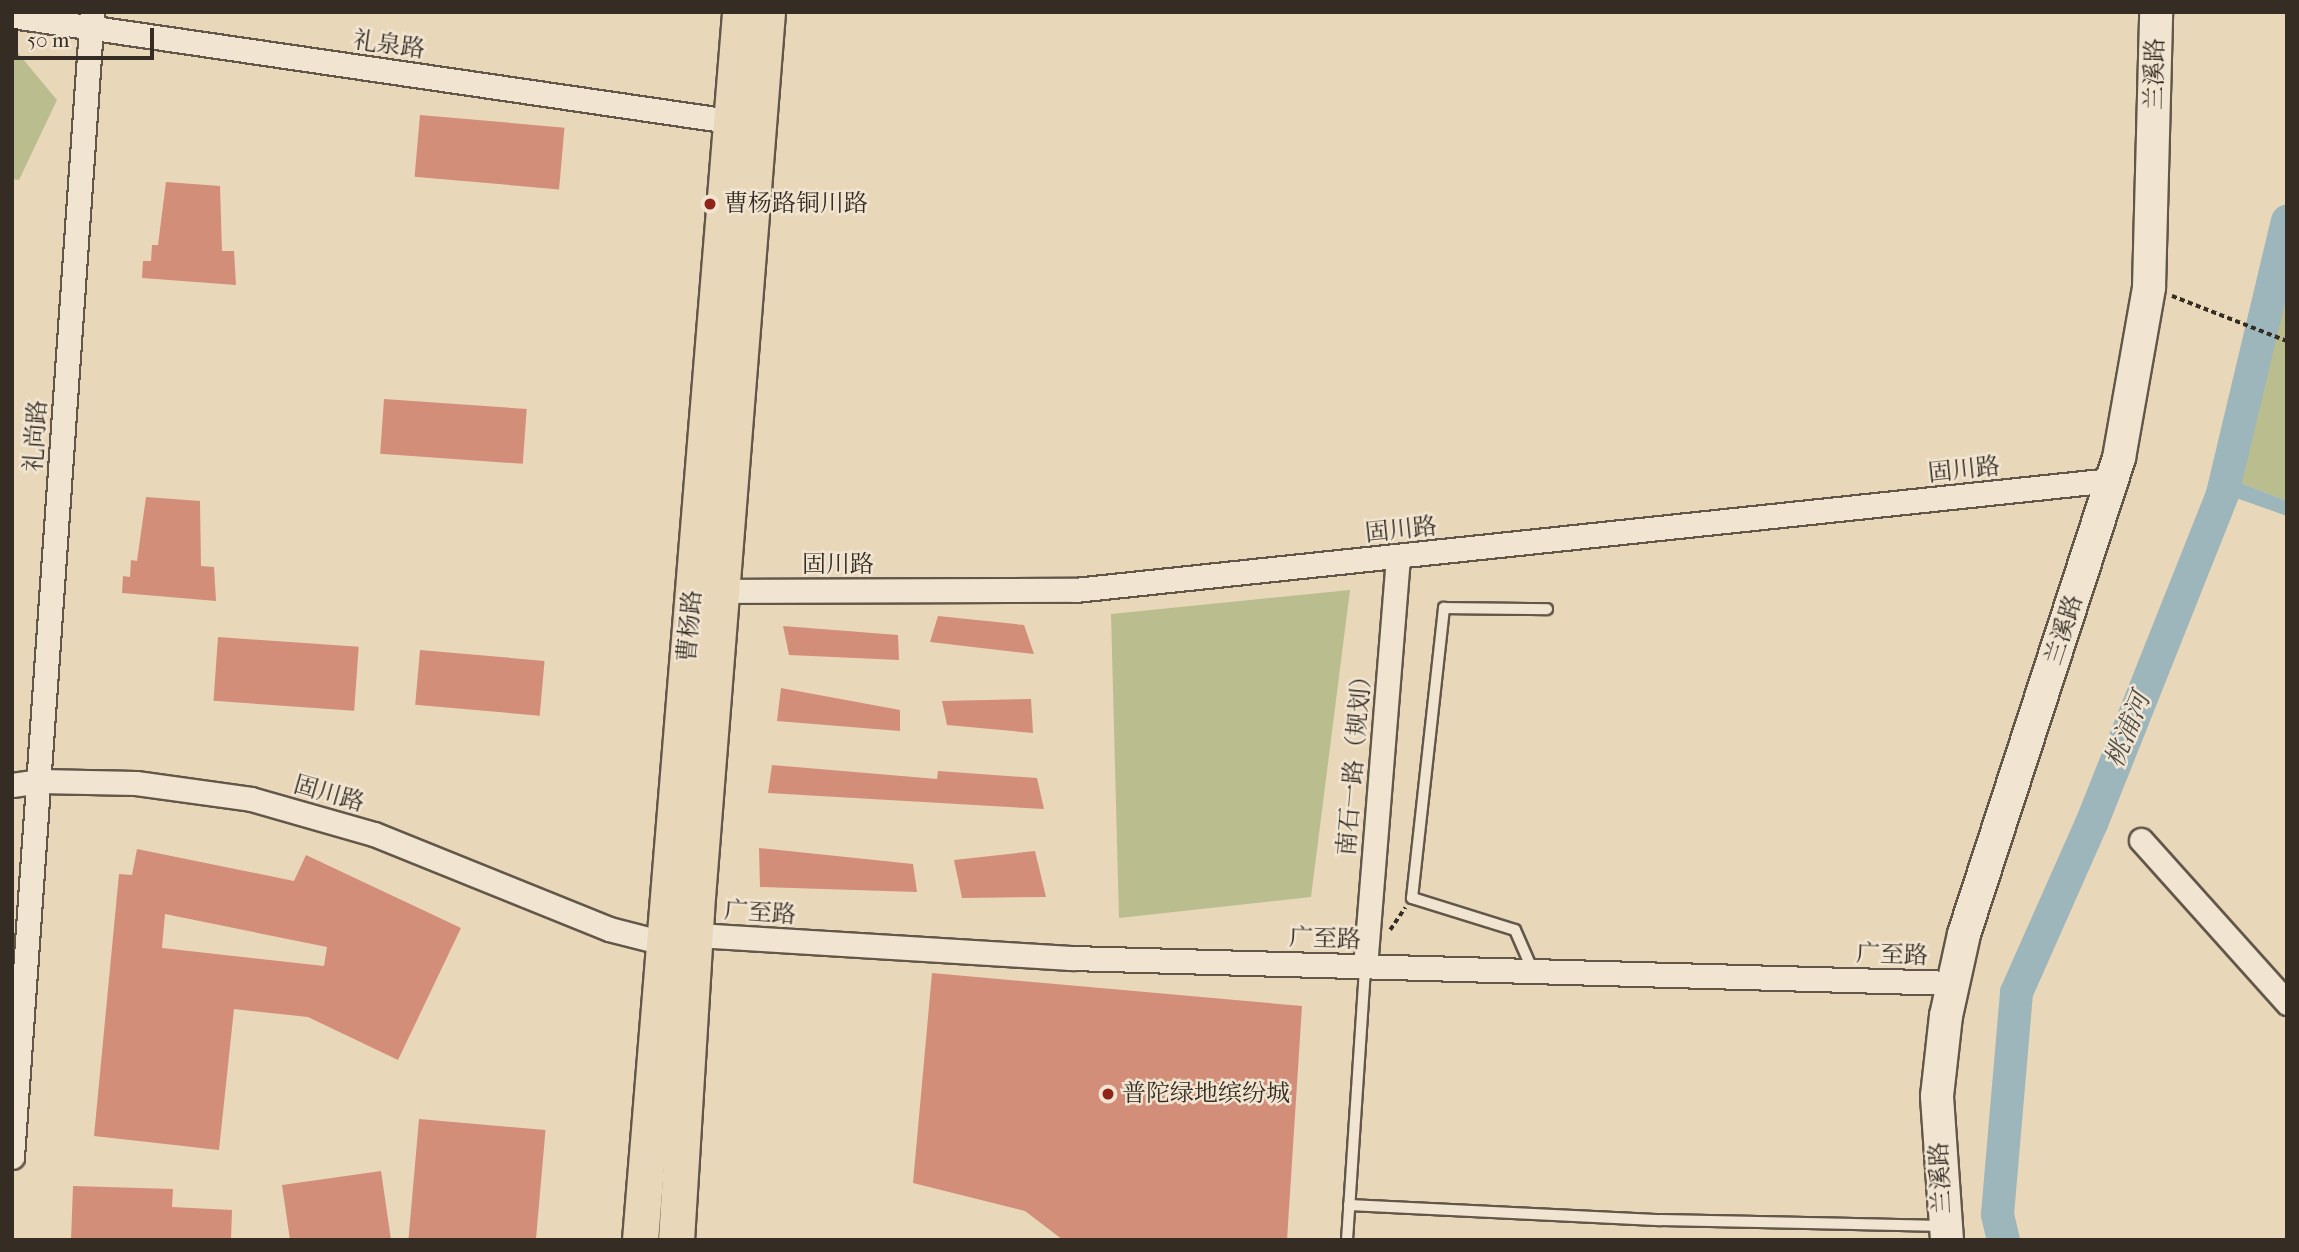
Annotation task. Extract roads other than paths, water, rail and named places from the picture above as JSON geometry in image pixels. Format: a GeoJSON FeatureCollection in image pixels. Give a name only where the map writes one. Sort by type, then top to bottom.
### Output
{"type":"FeatureCollection","features":[{"type":"Feature","properties":{"kind":"main road","name":"曹杨路"},"geometry":{"type":"LineString","coordinates":[[740,12],[745,123]]}},
{"type":"Feature","properties":{"kind":"main road","name":"曹杨路"},"geometry":{"type":"LineString","coordinates":[[640,1240],[680,939],[745,123],[767,12]]}},
{"type":"Feature","properties":{"kind":"main road","name":"曹杨路"},"geometry":{"type":"LineString","coordinates":[[676,1240],[680,939]]}},
{"type":"Feature","properties":{"kind":"street","name":"兰溪路"},"geometry":{"type":"LineString","coordinates":[[1945,1233],[1937,1096],[1953,983],[1964,934],[2112,480],[2149,287],[2156,12]]}},
{"type":"Feature","properties":{"kind":"street","name":"礼泉路"},"geometry":{"type":"LineString","coordinates":[[12,16],[92,20],[745,123]]}},
{"type":"Feature","properties":{"kind":"street","name":"礼尚路"},"geometry":{"type":"LineString","coordinates":[[12,1157],[92,20]]}},
{"type":"Feature","properties":{"kind":"street","name":"固川路"},"geometry":{"type":"LineString","coordinates":[[706,591],[1075,590],[2112,480]]}},
{"type":"Feature","properties":{"kind":"street","name":"南石一路（规划）"},"geometry":{"type":"LineString","coordinates":[[1365,967],[1398,556]]}},
{"type":"Feature","properties":{"kind":"street","name":"固川路"},"geometry":{"type":"LineString","coordinates":[[12,785],[38,781],[136,783],[251,799],[374,834],[609,929],[680,939]]}},
{"type":"Feature","properties":{"kind":"street"},"geometry":{"type":"LineString","coordinates":[[2141,840],[2287,1003]]}},
{"type":"Feature","properties":{"kind":"street","name":"广至路"},"geometry":{"type":"LineString","coordinates":[[680,939],[1071,958],[1953,983]]}},
{"type":"Feature","properties":{"kind":"lane"},"geometry":{"type":"LineString","coordinates":[[1533,971],[1515,930],[1412,898],[1444,608],[1547,609]]}},
{"type":"Feature","properties":{"kind":"lane"},"geometry":{"type":"LineString","coordinates":[[1347,1240],[1365,967]]}},
{"type":"Feature","properties":{"kind":"lane"},"geometry":{"type":"LineString","coordinates":[[1349,1205],[1945,1233]]}},
{"type":"Feature","properties":{"kind":"water"},"geometry":{"type":"Polygon","coordinates":[[[2225,477],[2287,501],[2287,516],[2222,493],[2225,477]]]}},
{"type":"Feature","properties":{"kind":"waterway","name":"桃浦河"},"geometry":{"type":"LineString","coordinates":[[2003,1240],[1997,1214],[2016,992],[2091,823],[2222,493],[2287,221]]}},
{"type":"Feature","properties":{"kind":"place","name":"曹杨路铜川路"},"geometry":{"type":"Point","coordinates":[710,204]}},
{"type":"Feature","properties":{"kind":"place","name":"普陀绿地缤纷城"},"geometry":{"type":"Point","coordinates":[1108,1094]}}]}
